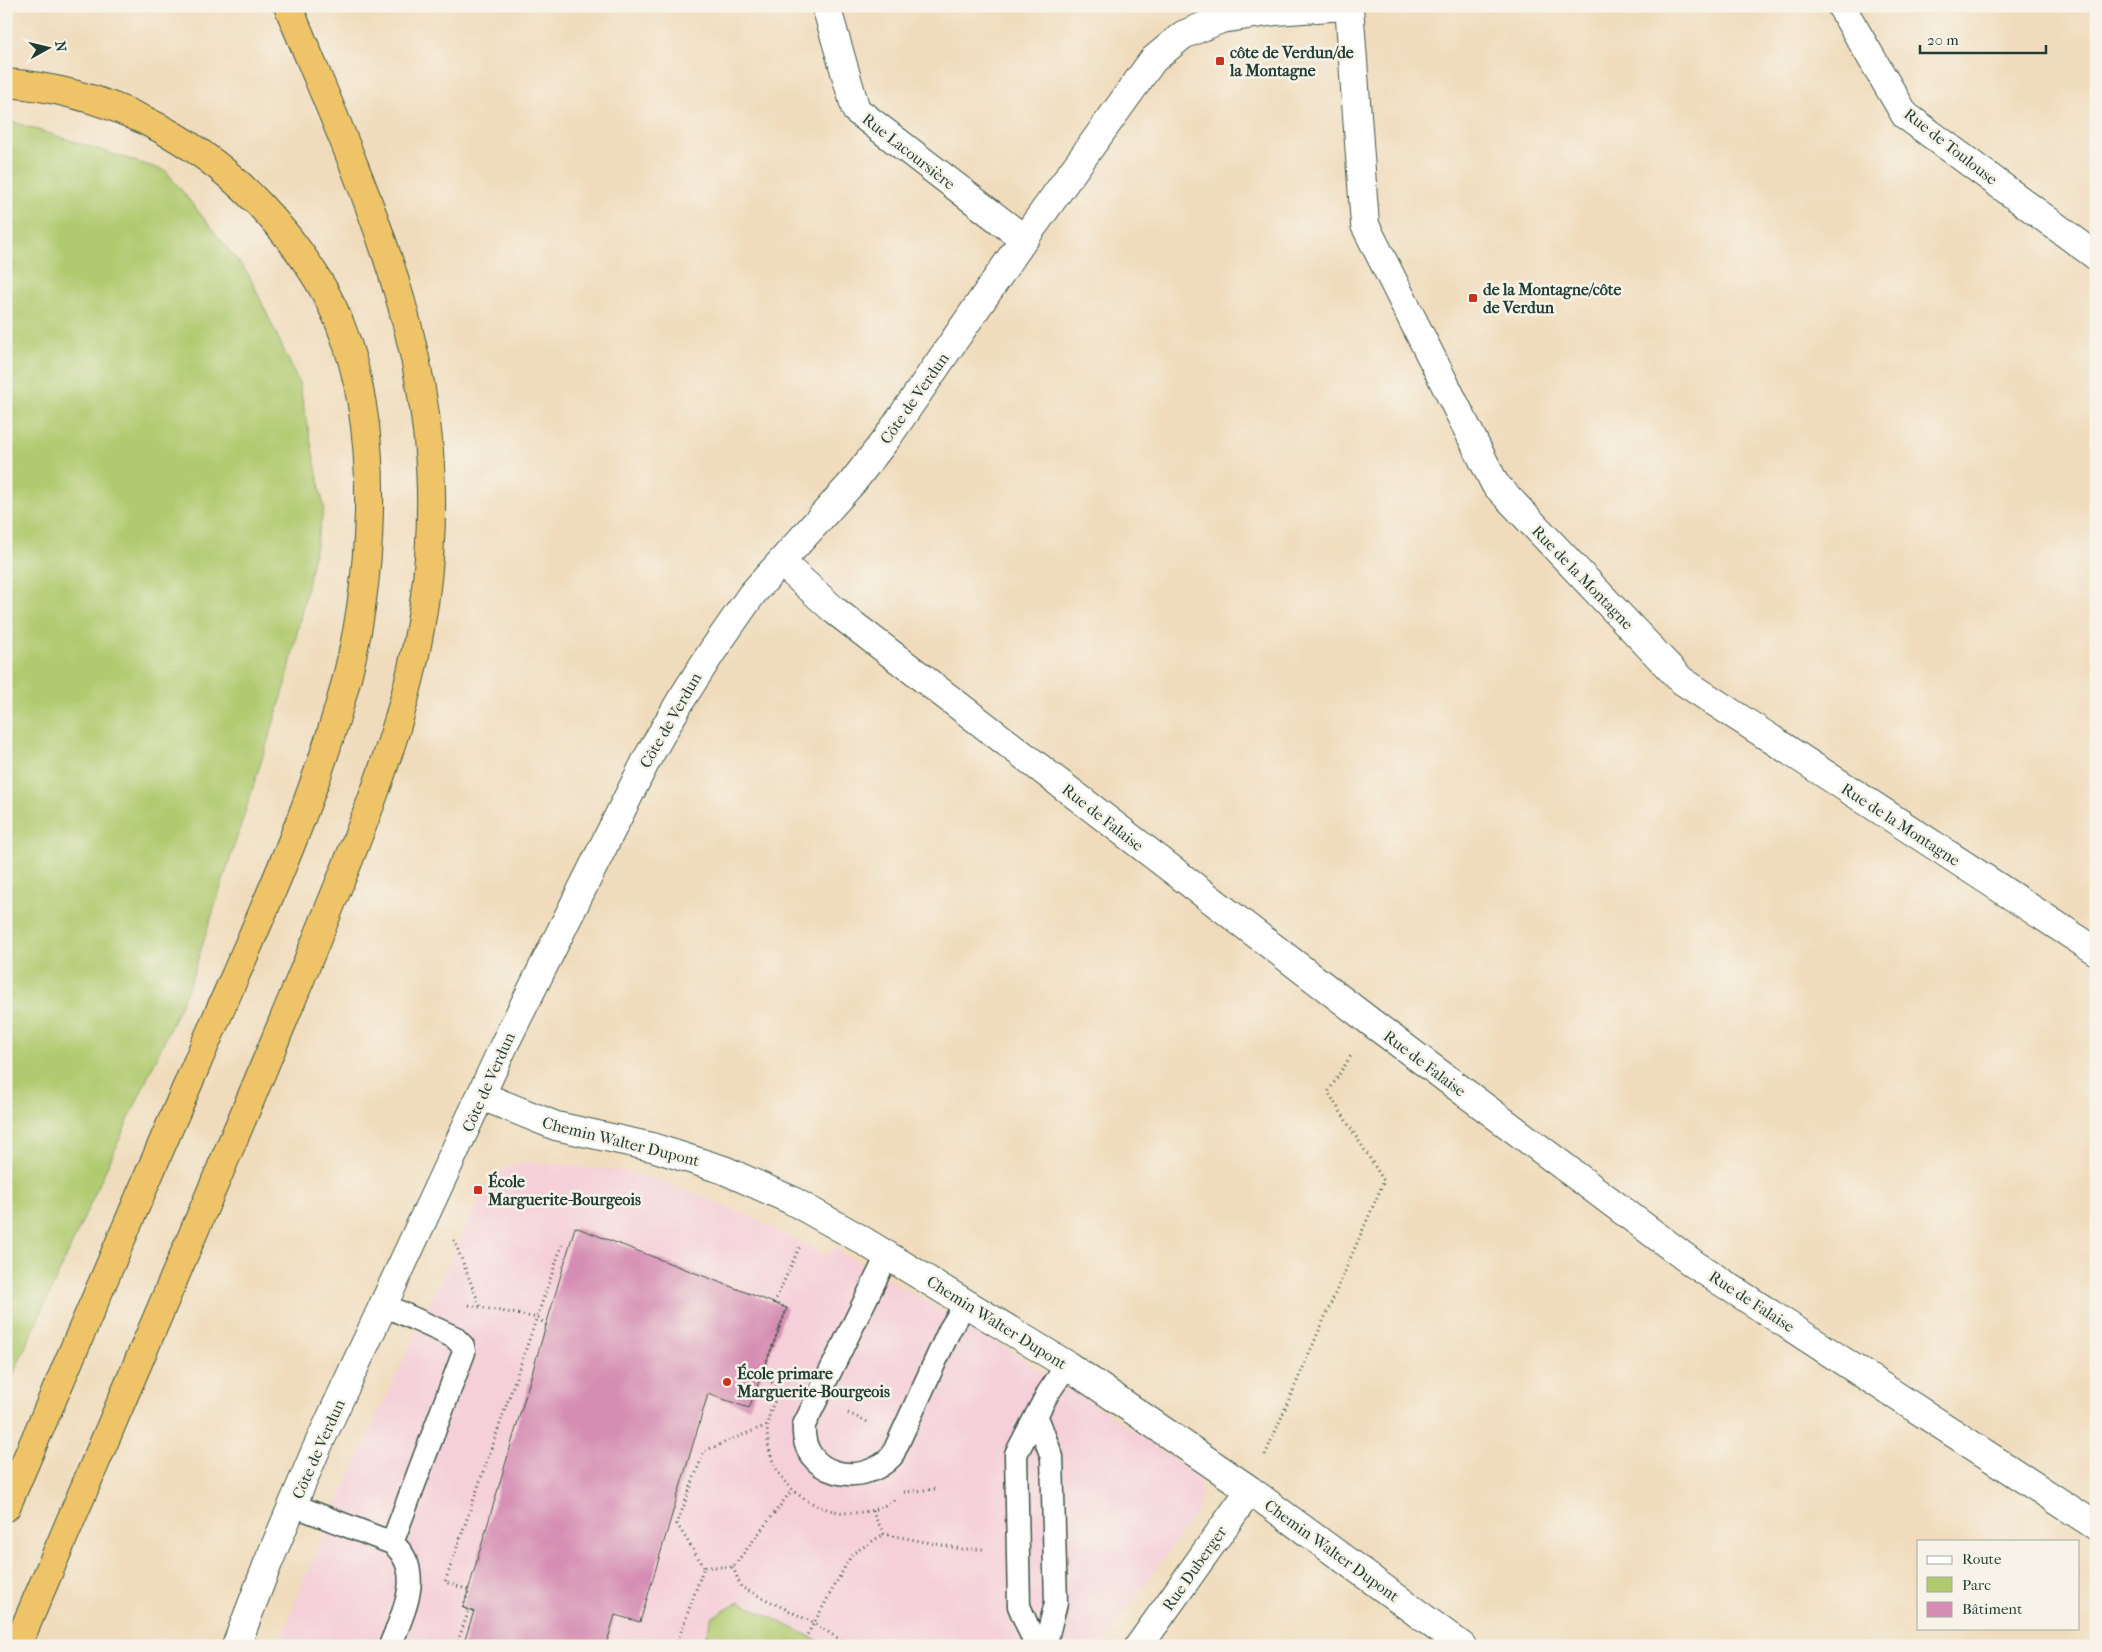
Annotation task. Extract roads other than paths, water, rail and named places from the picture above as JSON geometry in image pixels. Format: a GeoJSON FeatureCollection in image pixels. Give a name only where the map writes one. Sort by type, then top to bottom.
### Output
{"type":"FeatureCollection","features":[{"type":"Feature","properties":{"kind":"highway"},"geometry":{"type":"LineString","coordinates":[[17,1646],[282,1024],[351,857],[398,729],[421,630],[429,563],[432,488],[426,416],[413,347],[383,241],[288,6]]}},
{"type":"Feature","properties":{"kind":"highway"},"geometry":{"type":"LineString","coordinates":[[6,83],[65,91],[102,102],[140,117],[179,138],[216,165],[251,196],[281,228],[324,291],[339,322],[350,352],[364,415],[369,490],[364,571],[352,656],[342,697],[318,772],[254,929],[6,1507]]}},
{"type":"Feature","properties":{"kind":"street","name":"Rue Lacoursière"},"geometry":{"type":"LineString","coordinates":[[826,6],[856,110],[1024,239]]}},
{"type":"Feature","properties":{"kind":"street","name":"Côte de Verdun"},"geometry":{"type":"LineString","coordinates":[[236,1646],[293,1505],[384,1304],[577,897],[666,726],[726,631],[752,594],[852,483],[887,438],[1024,239],[1153,60],[1183,35],[1221,19],[1276,11],[1344,6]]}},
{"type":"Feature","properties":{"kind":"street","name":"Rue de la Montagne"},"geometry":{"type":"LineString","coordinates":[[1349,6],[1364,225],[1495,484],[1681,680],[2096,951]]}},
{"type":"Feature","properties":{"kind":"street","name":"Rue de Toulouse"},"geometry":{"type":"LineString","coordinates":[[1840,6],[1905,115],[2096,256]]}},
{"type":"Feature","properties":{"kind":"street","name":"Rue de Falaise"},"geometry":{"type":"LineString","coordinates":[[781,562],[834,610],[1372,1023],[1694,1264],[2096,1526]]}},
{"type":"Feature","properties":{"kind":"street","name":"Chemin Walter Dupont"},"geometry":{"type":"LineString","coordinates":[[482,1096],[556,1126],[652,1147],[724,1170],[783,1196],[888,1254],[1067,1365],[1250,1490],[1462,1646]]}},
{"type":"Feature","properties":{"kind":"street","name":"Rue Duberger"},"geometry":{"type":"LineString","coordinates":[[1139,1646],[1250,1490]]}},
{"type":"Feature","properties":{"kind":"lane"},"geometry":{"type":"LineString","coordinates":[[888,1254],[804,1425],[807,1446],[811,1454],[825,1468],[841,1474],[857,1474],[881,1467],[892,1456],[950,1329],[967,1302]]}},
{"type":"Feature","properties":{"kind":"lane"},"geometry":{"type":"LineString","coordinates":[[384,1304],[454,1337],[463,1346],[464,1352],[392,1543]]}},
{"type":"Feature","properties":{"kind":"lane"},"geometry":{"type":"LineString","coordinates":[[1036,1646],[1019,1606],[1016,1454],[1048,1394],[1067,1365]]}},
{"type":"Feature","properties":{"kind":"lane"},"geometry":{"type":"LineString","coordinates":[[1037,1417],[1052,1457],[1056,1603],[1045,1646]]}},
{"type":"Feature","properties":{"kind":"lane"},"geometry":{"type":"LineString","coordinates":[[293,1505],[392,1543],[405,1557],[410,1581],[406,1606],[390,1646]]}},
{"type":"Feature","properties":{"kind":"place","name":"côte de Verdun/de la Montagne"},"geometry":{"type":"Point","coordinates":[1220,61]}},
{"type":"Feature","properties":{"kind":"place","name":"de la Montagne/côte de Verdun"},"geometry":{"type":"Point","coordinates":[1473,298]}},
{"type":"Feature","properties":{"kind":"place","name":"École Marguerite-Bourgeois"},"geometry":{"type":"Point","coordinates":[478,1190]}},
{"type":"Feature","properties":{"kind":"place","name":"École primare Marguerite-Bourgeois"},"geometry":{"type":"Point","coordinates":[727,1382]}}]}
